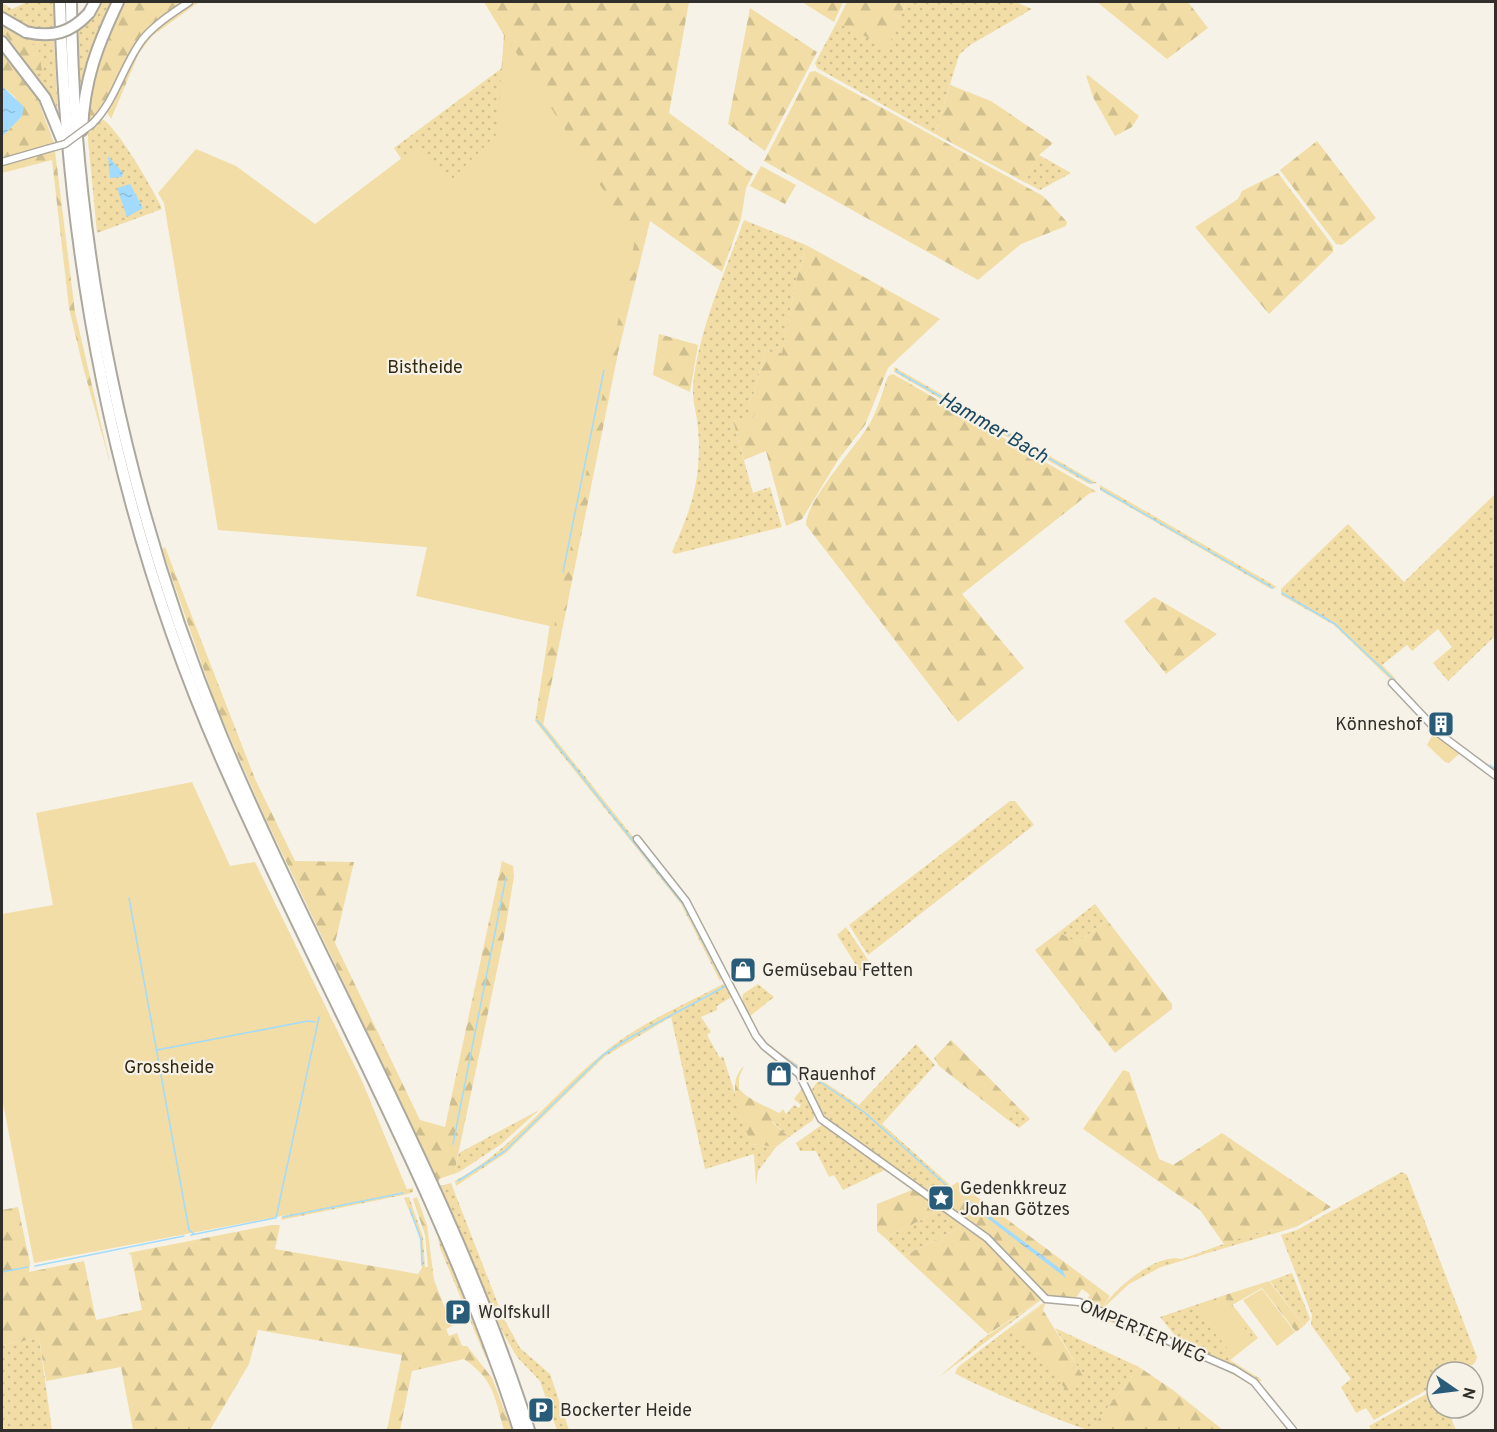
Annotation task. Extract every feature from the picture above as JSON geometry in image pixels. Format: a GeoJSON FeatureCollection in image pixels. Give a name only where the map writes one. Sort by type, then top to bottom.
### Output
{"type":"FeatureCollection","features":[{"type":"Feature","properties":{"kind":"highway"},"geometry":{"type":"LineString","coordinates":[[60,2],[67,153],[96,357],[133,509],[192,687],[267,860],[440,1224],[490,1345],[519,1431]]}},
{"type":"Feature","properties":{"kind":"highway"},"geometry":{"type":"LineString","coordinates":[[70,2],[73,95],[80,170],[98,303],[144,512],[186,643],[222,735],[276,859],[448,1221],[494,1330],[528,1431]]}},
{"type":"Feature","properties":{"kind":"highway"},"geometry":{"type":"LineString","coordinates":[[2,18],[26,32],[40,35],[62,33],[74,27],[89,12],[95,2]]}},
{"type":"Feature","properties":{"kind":"highway"},"geometry":{"type":"LineString","coordinates":[[80,170],[83,96],[88,74],[116,2]]}},
{"type":"Feature","properties":{"kind":"highway"},"geometry":{"type":"LineString","coordinates":[[2,42],[45,98],[67,153]]}},
{"type":"Feature","properties":{"kind":"street"},"geometry":{"type":"LineString","coordinates":[[2,162],[65,144],[92,124],[113,97],[143,39],[160,22],[189,2]]}},
{"type":"Feature","properties":{"kind":"street"},"geometry":{"type":"LineString","coordinates":[[1392,683],[1442,735],[1496,776]]}},
{"type":"Feature","properties":{"kind":"street","name":"OMPERTER WEG"},"geometry":{"type":"LineString","coordinates":[[637,840],[686,901],[764,1046],[799,1074],[821,1119],[987,1238],[1046,1299],[1079,1302],[1235,1370],[1261,1390],[1293,1431]]}},
{"type":"Feature","properties":{"kind":"green space"},"geometry":{"type":"Polygon","coordinates":[[[27,2],[54,2],[54,28],[33,27],[2,14],[2,3],[12,9],[27,2]]]}},
{"type":"Feature","properties":{"kind":"green space"},"geometry":{"type":"Polygon","coordinates":[[[100,2],[111,2],[78,89],[77,30],[100,2]]]}},
{"type":"Feature","properties":{"kind":"green space"},"geometry":{"type":"Polygon","coordinates":[[[124,2],[186,2],[154,25],[99,112],[88,121],[96,75],[124,2]]]}},
{"type":"Feature","properties":{"kind":"green space"},"geometry":{"type":"Polygon","coordinates":[[[191,2],[199,2],[152,36],[139,53],[111,119],[107,112],[141,45],[163,23],[191,2]]]}},
{"type":"Feature","properties":{"kind":"green space"},"geometry":{"type":"Polygon","coordinates":[[[484,2],[689,2],[669,113],[753,174],[746,188],[741,219],[722,272],[650,221],[618,353],[543,725],[536,715],[556,585],[489,231],[504,35],[484,2]]]}},
{"type":"Feature","properties":{"kind":"green space"},"geometry":{"type":"Polygon","coordinates":[[[802,2],[843,2],[834,22],[802,2]]]}},
{"type":"Feature","properties":{"kind":"green space"},"geometry":{"type":"Polygon","coordinates":[[[847,2],[906,2],[888,48],[837,22],[847,2]]]}},
{"type":"Feature","properties":{"kind":"green space"},"geometry":{"type":"Polygon","coordinates":[[[906,2],[1016,2],[1032,9],[970,45],[959,55],[935,134],[817,68],[815,63],[837,22],[888,47],[906,2]]]}},
{"type":"Feature","properties":{"kind":"green space"},"geometry":{"type":"Polygon","coordinates":[[[1097,2],[1188,2],[1208,28],[1167,59],[1097,2]]]}},
{"type":"Feature","properties":{"kind":"green space"},"geometry":{"type":"Polygon","coordinates":[[[750,8],[817,52],[765,151],[728,124],[750,8]]]}},
{"type":"Feature","properties":{"kind":"green space"},"geometry":{"type":"Polygon","coordinates":[[[2,21],[24,36],[54,39],[58,117],[2,36],[2,29],[11,41],[21,40],[23,36],[2,25],[2,21]]]}},
{"type":"Feature","properties":{"kind":"green space"},"geometry":{"type":"Polygon","coordinates":[[[2,25],[24,36],[21,41],[38,46],[42,71],[29,69],[2,29],[2,25]]]}},
{"type":"Feature","properties":{"kind":"green space","name":"Bistheide"},"geometry":{"type":"Polygon","coordinates":[[[505,35],[635,240],[554,627],[416,596],[427,547],[218,530],[164,203],[158,193],[196,149],[236,166],[315,224],[419,145],[450,181],[496,135],[505,35]]]}},
{"type":"Feature","properties":{"kind":"green space"},"geometry":{"type":"Polygon","coordinates":[[[2,53],[38,100],[54,143],[2,159],[2,137],[22,116],[15,97],[2,86],[2,53]]]}},
{"type":"Feature","properties":{"kind":"green space"},"geometry":{"type":"Polygon","coordinates":[[[502,68],[513,162],[490,231],[406,166],[394,148],[502,68]]]}},
{"type":"Feature","properties":{"kind":"green space"},"geometry":{"type":"Polygon","coordinates":[[[815,71],[1043,196],[1067,222],[1066,226],[1021,244],[978,280],[764,161],[810,72],[815,71]]]}},
{"type":"Feature","properties":{"kind":"green space"},"geometry":{"type":"Polygon","coordinates":[[[1088,75],[1139,116],[1132,127],[1115,136],[1094,99],[1086,76],[1088,75]]]}},
{"type":"Feature","properties":{"kind":"green space"},"geometry":{"type":"Polygon","coordinates":[[[950,85],[991,101],[1053,143],[1039,155],[1024,182],[935,134],[950,85]]]}},
{"type":"Feature","properties":{"kind":"green space"},"geometry":{"type":"Polygon","coordinates":[[[101,119],[115,131],[124,144],[162,209],[97,233],[88,133],[101,119]]]}},
{"type":"Feature","properties":{"kind":"green space"},"geometry":{"type":"Polygon","coordinates":[[[1317,141],[1376,218],[1342,245],[1336,244],[1280,170],[1317,141]]]}},
{"type":"Feature","properties":{"kind":"green space"},"geometry":{"type":"Polygon","coordinates":[[[55,151],[75,312],[110,463],[69,308],[52,160],[2,173],[2,164],[55,151]]]}},
{"type":"Feature","properties":{"kind":"green space"},"geometry":{"type":"Polygon","coordinates":[[[1039,155],[1071,173],[1040,190],[1024,182],[1039,155]]]}},
{"type":"Feature","properties":{"kind":"green space"},"geometry":{"type":"Polygon","coordinates":[[[761,166],[796,185],[785,204],[750,186],[761,166]]]}},
{"type":"Feature","properties":{"kind":"green space"},"geometry":{"type":"Polygon","coordinates":[[[1278,173],[1333,246],[1333,252],[1269,314],[1195,227],[1238,199],[1242,191],[1278,173]]]}},
{"type":"Feature","properties":{"kind":"green space"},"geometry":{"type":"Polygon","coordinates":[[[744,220],[806,245],[795,285],[782,354],[765,351],[754,393],[749,401],[756,416],[733,421],[753,493],[770,487],[782,527],[675,554],[672,552],[690,506],[697,477],[699,446],[693,392],[700,344],[744,220]]]}},
{"type":"Feature","properties":{"kind":"green space"},"geometry":{"type":"Polygon","coordinates":[[[806,245],[940,319],[888,368],[865,425],[838,460],[802,519],[786,526],[766,451],[744,460],[733,421],[755,416],[749,401],[754,393],[765,351],[782,353],[795,285],[806,245]]]}},
{"type":"Feature","properties":{"kind":"green space"},"geometry":{"type":"Polygon","coordinates":[[[659,334],[698,345],[690,392],[653,375],[659,334]]]}},
{"type":"Feature","properties":{"kind":"green space"},"geometry":{"type":"Polygon","coordinates":[[[894,367],[1097,483],[1089,484],[894,372],[894,367]]]}},
{"type":"Feature","properties":{"kind":"green space"},"geometry":{"type":"Polygon","coordinates":[[[893,374],[1097,492],[1090,493],[962,594],[1024,668],[958,722],[806,525],[813,503],[871,422],[888,376],[893,374]]]}},
{"type":"Feature","properties":{"kind":"green space"},"geometry":{"type":"Polygon","coordinates":[[[1100,485],[1277,587],[1271,589],[1100,490],[1100,485]]]}},
{"type":"Feature","properties":{"kind":"green space"},"geometry":{"type":"Polygon","coordinates":[[[1495,494],[1495,636],[1448,681],[1433,663],[1452,647],[1438,629],[1412,651],[1407,645],[1382,665],[1396,679],[1393,682],[1334,625],[1281,595],[1281,589],[1348,524],[1404,582],[1495,494]]]}},
{"type":"Feature","properties":{"kind":"green space"},"geometry":{"type":"Polygon","coordinates":[[[165,547],[255,779],[295,861],[354,862],[335,943],[420,1120],[445,1127],[502,861],[513,866],[514,876],[504,937],[455,1169],[459,1172],[439,1179],[439,1183],[264,815],[216,705],[162,549],[165,547]]]}},
{"type":"Feature","properties":{"kind":"green space"},"geometry":{"type":"Polygon","coordinates":[[[1154,597],[1217,634],[1166,674],[1124,621],[1154,597]]]}},
{"type":"Feature","properties":{"kind":"green space"},"geometry":{"type":"Polygon","coordinates":[[[536,715],[685,902],[723,975],[720,981],[681,904],[535,721],[536,715]]]}},
{"type":"Feature","properties":{"kind":"green space"},"geometry":{"type":"Polygon","coordinates":[[[1434,732],[1460,753],[1449,763],[1427,745],[1434,732]]]}},
{"type":"Feature","properties":{"kind":"green space","name":"Grossheide"},"geometry":{"type":"Polygon","coordinates":[[[192,782],[230,866],[255,862],[362,1081],[408,1192],[34,1263],[2,1098],[2,914],[53,905],[36,813],[192,782]]]}},
{"type":"Feature","properties":{"kind":"green space"},"geometry":{"type":"Polygon","coordinates":[[[1010,801],[1015,801],[1034,825],[868,955],[849,925],[1010,801]]]}},
{"type":"Feature","properties":{"kind":"green space"},"geometry":{"type":"Polygon","coordinates":[[[1095,904],[1107,920],[1077,943],[1059,932],[1095,904]]]}},
{"type":"Feature","properties":{"kind":"green space"},"geometry":{"type":"Polygon","coordinates":[[[1107,920],[1172,1004],[1172,1009],[1115,1053],[1035,950],[1059,932],[1077,943],[1107,920]]]}},
{"type":"Feature","properties":{"kind":"green space"},"geometry":{"type":"Polygon","coordinates":[[[846,927],[870,963],[860,971],[837,935],[846,927]]]}},
{"type":"Feature","properties":{"kind":"green space"},"geometry":{"type":"Polygon","coordinates":[[[723,984],[728,986],[733,996],[717,1006],[717,1010],[701,1017],[711,1032],[707,1035],[720,1058],[723,1056],[751,1144],[776,1147],[758,1171],[756,1185],[754,1154],[705,1169],[671,1017],[604,1057],[506,1153],[456,1186],[455,1181],[476,1168],[513,1138],[582,1072],[614,1045],[643,1025],[723,984]]]}},
{"type":"Feature","properties":{"kind":"green space"},"geometry":{"type":"Polygon","coordinates":[[[758,984],[774,997],[750,1016],[763,1041],[859,1105],[916,1044],[935,1065],[882,1124],[949,1184],[938,1194],[932,1194],[827,1120],[811,1091],[817,1082],[767,1046],[758,1035],[749,1022],[742,1000],[743,994],[758,984]]]}},
{"type":"Feature","properties":{"kind":"green space"},"geometry":{"type":"Polygon","coordinates":[[[951,1040],[1017,1106],[1004,1117],[939,1066],[934,1058],[951,1040]]]}},
{"type":"Feature","properties":{"kind":"green space"},"geometry":{"type":"Polygon","coordinates":[[[744,1066],[739,1077],[739,1089],[752,1100],[779,1113],[772,1122],[789,1137],[776,1147],[751,1144],[735,1093],[738,1074],[744,1066]]]}},
{"type":"Feature","properties":{"kind":"green space"},"geometry":{"type":"Polygon","coordinates":[[[1123,1070],[1129,1072],[1159,1159],[1173,1165],[1222,1133],[1331,1207],[1296,1227],[1254,1233],[1224,1244],[1200,1210],[1083,1129],[1123,1070]]]}},
{"type":"Feature","properties":{"kind":"green space"},"geometry":{"type":"Polygon","coordinates":[[[803,1087],[815,1115],[813,1120],[789,1137],[772,1121],[783,1109],[786,1114],[794,1105],[799,1108],[801,1105],[794,1099],[803,1087]]]}},
{"type":"Feature","properties":{"kind":"green space"},"geometry":{"type":"Polygon","coordinates":[[[1017,1106],[1030,1119],[1019,1128],[1004,1117],[1017,1106]]]}},
{"type":"Feature","properties":{"kind":"green space"},"geometry":{"type":"Polygon","coordinates":[[[539,1110],[500,1145],[459,1172],[455,1169],[459,1153],[539,1110]]]}},
{"type":"Feature","properties":{"kind":"green space"},"geometry":{"type":"Polygon","coordinates":[[[823,1124],[889,1168],[843,1190],[834,1175],[829,1177],[816,1151],[800,1151],[796,1143],[823,1124]]]}},
{"type":"Feature","properties":{"kind":"green space"},"geometry":{"type":"Polygon","coordinates":[[[1402,1172],[1407,1175],[1477,1357],[1476,1360],[1425,1360],[1425,1391],[1374,1420],[1366,1408],[1356,1413],[1341,1387],[1351,1379],[1311,1325],[1312,1315],[1281,1235],[1297,1230],[1402,1172]]]}},
{"type":"Feature","properties":{"kind":"green space"},"geometry":{"type":"Polygon","coordinates":[[[957,1182],[1110,1296],[1100,1311],[1084,1303],[1090,1295],[1082,1289],[1075,1299],[1045,1295],[989,1236],[941,1200],[941,1195],[957,1182]]]}},
{"type":"Feature","properties":{"kind":"green space"},"geometry":{"type":"Polygon","coordinates":[[[451,1183],[503,1317],[520,1348],[550,1374],[569,1430],[557,1430],[540,1381],[517,1357],[504,1335],[440,1186],[451,1183]]]}},
{"type":"Feature","properties":{"kind":"green space"},"geometry":{"type":"Polygon","coordinates":[[[413,1188],[413,1192],[408,1194],[281,1220],[282,1216],[413,1188]]]}},
{"type":"Feature","properties":{"kind":"green space"},"geometry":{"type":"Polygon","coordinates":[[[917,1188],[945,1208],[885,1238],[877,1231],[877,1204],[917,1188]]]}},
{"type":"Feature","properties":{"kind":"green space"},"geometry":{"type":"Polygon","coordinates":[[[409,1197],[423,1237],[425,1268],[422,1268],[420,1237],[404,1198],[409,1197]]]}},
{"type":"Feature","properties":{"kind":"green space"},"geometry":{"type":"Polygon","coordinates":[[[417,1197],[427,1225],[434,1280],[452,1326],[446,1329],[449,1336],[457,1333],[462,1346],[467,1346],[492,1378],[512,1430],[504,1430],[488,1382],[464,1359],[412,1371],[400,1430],[387,1430],[402,1355],[258,1330],[249,1364],[210,1430],[133,1430],[121,1367],[46,1381],[39,1338],[2,1345],[2,1210],[18,1207],[30,1263],[29,1272],[84,1261],[96,1320],[142,1310],[131,1255],[128,1253],[272,1225],[280,1225],[275,1249],[418,1274],[422,1268],[428,1267],[425,1235],[413,1199],[417,1197]]]}},
{"type":"Feature","properties":{"kind":"green space"},"geometry":{"type":"Polygon","coordinates":[[[945,1208],[967,1224],[904,1256],[885,1238],[945,1208]]]}},
{"type":"Feature","properties":{"kind":"green space"},"geometry":{"type":"Polygon","coordinates":[[[967,1224],[985,1239],[1041,1300],[988,1334],[904,1256],[967,1224]]]}},
{"type":"Feature","properties":{"kind":"green space"},"geometry":{"type":"Polygon","coordinates":[[[1296,1227],[1161,1267],[1129,1284],[1100,1311],[1125,1283],[1148,1267],[1171,1259],[1182,1259],[1254,1233],[1296,1227]]]}},
{"type":"Feature","properties":{"kind":"green space"},"geometry":{"type":"Polygon","coordinates":[[[437,1231],[454,1265],[496,1373],[485,1356],[440,1248],[437,1231]]]}},
{"type":"Feature","properties":{"kind":"green space"},"geometry":{"type":"Polygon","coordinates":[[[1292,1273],[1310,1319],[1304,1326],[1270,1281],[1292,1273]]]}},
{"type":"Feature","properties":{"kind":"green space"},"geometry":{"type":"Polygon","coordinates":[[[1269,1281],[1304,1326],[1296,1332],[1262,1288],[1232,1305],[1225,1295],[1269,1281]]]}},
{"type":"Feature","properties":{"kind":"green space"},"geometry":{"type":"Polygon","coordinates":[[[1262,1289],[1295,1332],[1277,1346],[1243,1300],[1262,1289]]]}},
{"type":"Feature","properties":{"kind":"green space"},"geometry":{"type":"Polygon","coordinates":[[[1225,1295],[1258,1338],[1230,1360],[1262,1380],[1258,1383],[1106,1313],[1109,1308],[1179,1340],[1160,1317],[1225,1295]]]}},
{"type":"Feature","properties":{"kind":"green space"},"geometry":{"type":"Polygon","coordinates":[[[1220,1299],[1254,1340],[1233,1355],[1194,1309],[1220,1299]]]}},
{"type":"Feature","properties":{"kind":"green space"},"geometry":{"type":"Polygon","coordinates":[[[1041,1300],[938,1378],[982,1339],[1041,1300]]]}},
{"type":"Feature","properties":{"kind":"green space"},"geometry":{"type":"Polygon","coordinates":[[[1045,1301],[1013,1327],[1083,1376],[1055,1328],[1139,1367],[1090,1430],[1021,1404],[955,1373],[958,1367],[1045,1301]]]}},
{"type":"Feature","properties":{"kind":"green space"},"geometry":{"type":"Polygon","coordinates":[[[1046,1301],[1043,1310],[1083,1376],[1070,1394],[1013,1327],[1046,1301]]]}},
{"type":"Feature","properties":{"kind":"green space"},"geometry":{"type":"Polygon","coordinates":[[[1109,1318],[1215,1362],[1249,1380],[1255,1387],[1218,1366],[1108,1321],[1109,1318]]]}},
{"type":"Feature","properties":{"kind":"green space"},"geometry":{"type":"Polygon","coordinates":[[[39,1338],[52,1430],[2,1430],[2,1345],[39,1338]]]}},
{"type":"Feature","properties":{"kind":"green space"},"geometry":{"type":"Polygon","coordinates":[[[1139,1367],[1173,1390],[1223,1430],[1090,1430],[1139,1367]]]}},
{"type":"Feature","properties":{"kind":"green space"},"geometry":{"type":"Polygon","coordinates":[[[1425,1395],[1425,1420],[1452,1420],[1456,1430],[1371,1430],[1369,1426],[1425,1395]]]}},
{"type":"Feature","properties":{"kind":"water"},"geometry":{"type":"Polygon","coordinates":[[[2,86],[24,107],[22,116],[2,137],[2,86]]]}},
{"type":"Feature","properties":{"kind":"water"},"geometry":{"type":"Polygon","coordinates":[[[108,156],[123,173],[122,177],[110,178],[108,156]]]}},
{"type":"Feature","properties":{"kind":"water"},"geometry":{"type":"Polygon","coordinates":[[[130,184],[143,208],[127,217],[117,188],[130,184]]]}},
{"type":"Feature","properties":{"kind":"water"},"geometry":{"type":"Polygon","coordinates":[[[967,1199],[1063,1271],[1066,1278],[965,1201],[967,1199]]]}},
{"type":"Feature","properties":{"kind":"waterway"},"geometry":{"type":"LineString","coordinates":[[563,572],[604,370]]}},
{"type":"Feature","properties":{"kind":"waterway","name":"Hammer Bach"},"geometry":{"type":"LineString","coordinates":[[896,371],[1092,483]]}},
{"type":"Feature","properties":{"kind":"waterway","name":"Hammer Bach"},"geometry":{"type":"LineString","coordinates":[[1101,489],[1273,588]]}},
{"type":"Feature","properties":{"kind":"waterway","name":"Hammer Bach"},"geometry":{"type":"LineString","coordinates":[[1282,593],[1335,624],[1394,680]]}},
{"type":"Feature","properties":{"kind":"waterway"},"geometry":{"type":"LineString","coordinates":[[537,720],[683,904],[721,977]]}},
{"type":"Feature","properties":{"kind":"waterway","name":"Hammer Bach"},"geometry":{"type":"LineString","coordinates":[[1490,765],[1494,768]]}},
{"type":"Feature","properties":{"kind":"waterway"},"geometry":{"type":"LineString","coordinates":[[453,1144],[506,877]]}},
{"type":"Feature","properties":{"kind":"waterway"},"geometry":{"type":"LineString","coordinates":[[129,898],[189,1230],[194,1234]]}},
{"type":"Feature","properties":{"kind":"waterway"},"geometry":{"type":"LineString","coordinates":[[458,1181],[505,1151],[603,1055],[629,1038],[726,986]]}},
{"type":"Feature","properties":{"kind":"waterway"},"geometry":{"type":"LineString","coordinates":[[742,1001],[751,1019]]}},
{"type":"Feature","properties":{"kind":"waterway"},"geometry":{"type":"LineString","coordinates":[[276,1218],[319,1017]]}},
{"type":"Feature","properties":{"kind":"waterway"},"geometry":{"type":"LineString","coordinates":[[157,1050],[308,1021],[315,1022]]}},
{"type":"Feature","properties":{"kind":"waterway"},"geometry":{"type":"LineString","coordinates":[[775,1051],[864,1112],[945,1184]]}},
{"type":"Feature","properties":{"kind":"waterway"},"geometry":{"type":"LineString","coordinates":[[283,1217],[403,1193]]}},
{"type":"Feature","properties":{"kind":"waterway"},"geometry":{"type":"LineString","coordinates":[[410,1209],[421,1240],[422,1265]]}},
{"type":"Feature","properties":{"kind":"waterway"},"geometry":{"type":"LineString","coordinates":[[191,1235],[275,1218]]}},
{"type":"Feature","properties":{"kind":"waterway"},"geometry":{"type":"LineString","coordinates":[[35,1266],[184,1236]]}},
{"type":"Feature","properties":{"kind":"waterway"},"geometry":{"type":"LineString","coordinates":[[2,1272],[28,1267]]}},
{"type":"Feature","properties":{"kind":"place","name":"Könneshof"},"geometry":{"type":"Point","coordinates":[1441,724]}},
{"type":"Feature","properties":{"kind":"place","name":"Gemüsebau Fetten"},"geometry":{"type":"Point","coordinates":[743,970]}},
{"type":"Feature","properties":{"kind":"place","name":"Rauenhof"},"geometry":{"type":"Point","coordinates":[779,1074]}},
{"type":"Feature","properties":{"kind":"place","name":"Gedenkkreuz Johan Götzes"},"geometry":{"type":"Point","coordinates":[941,1198]}},
{"type":"Feature","properties":{"kind":"place","name":"Wolfskull"},"geometry":{"type":"Point","coordinates":[458,1312]}},
{"type":"Feature","properties":{"kind":"place","name":"Bockerter Heide"},"geometry":{"type":"Point","coordinates":[541,1410]}}]}
